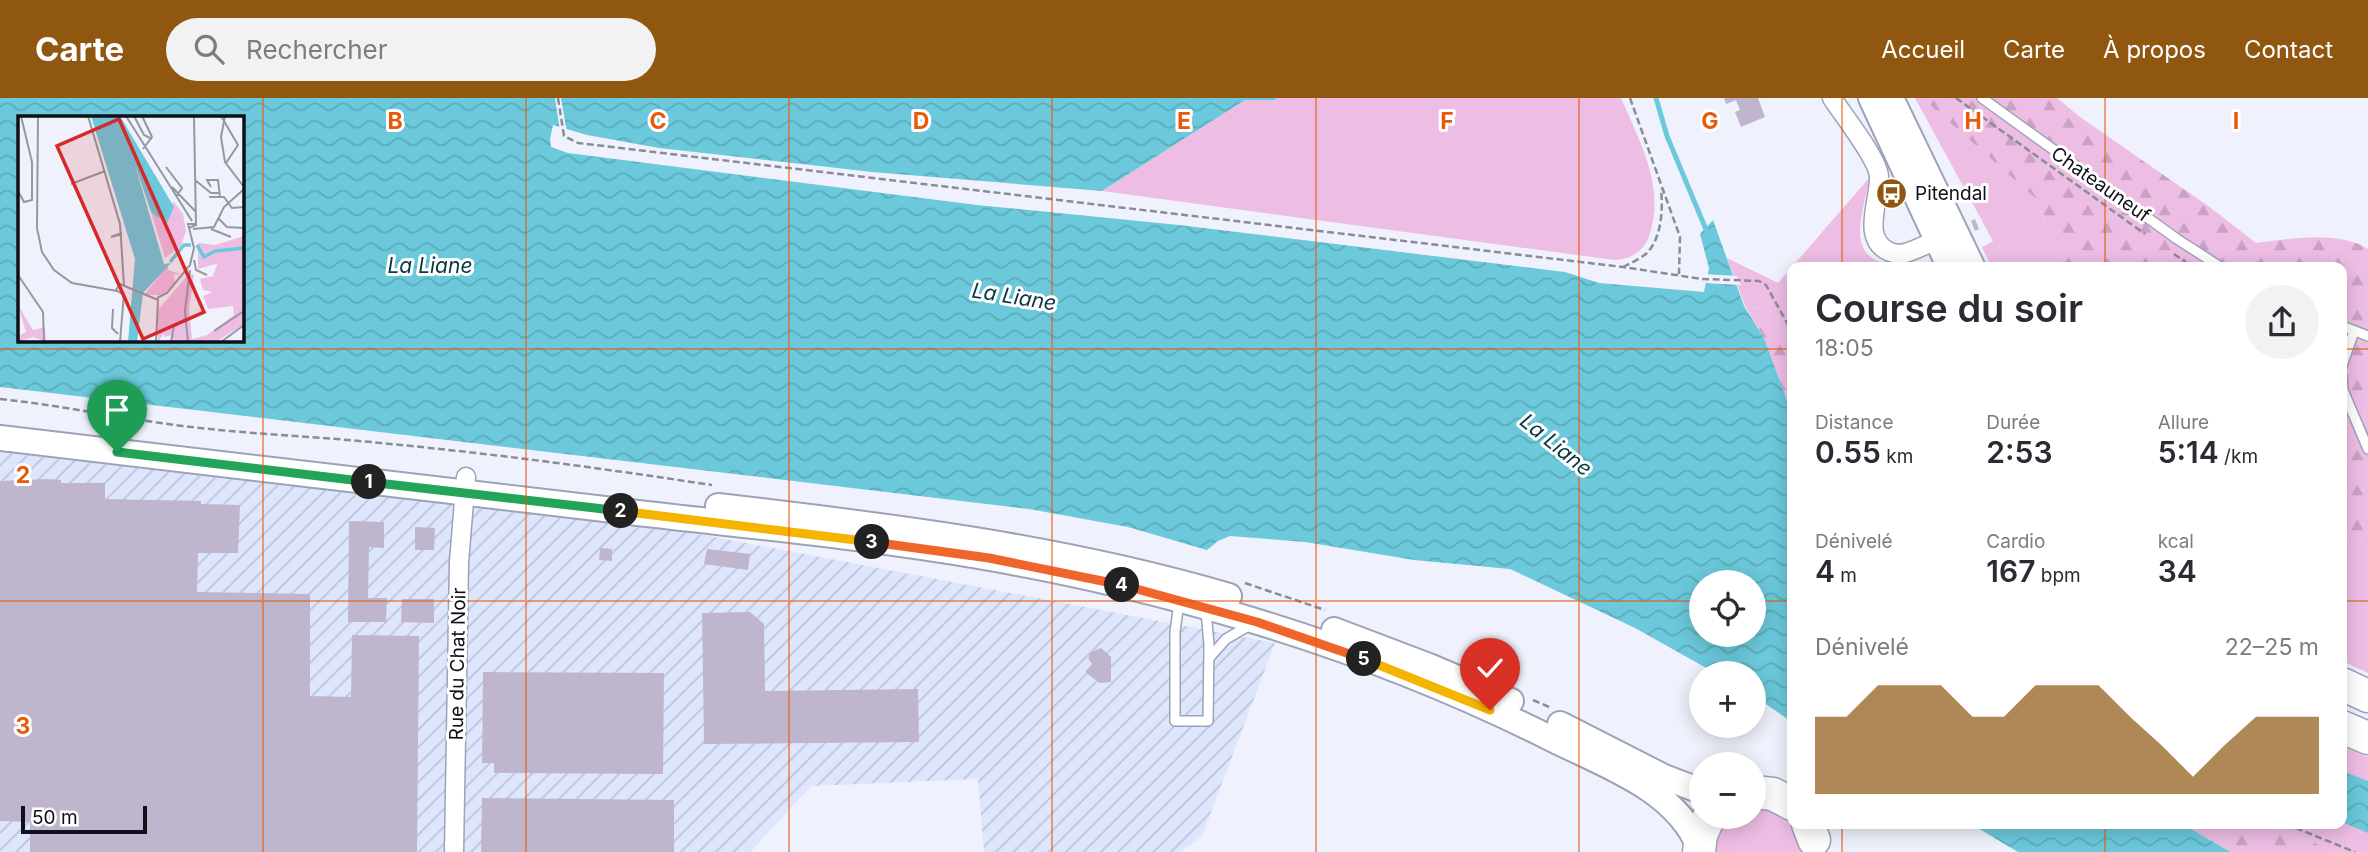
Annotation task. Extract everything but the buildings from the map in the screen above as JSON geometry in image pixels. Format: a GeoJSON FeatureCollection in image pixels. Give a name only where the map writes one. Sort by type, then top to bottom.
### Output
{"type":"FeatureCollection","features":[{"type":"Feature","properties":{"kind":"highway"},"geometry":{"type":"LineString","coordinates":[[2347,686],[2368,696]]}},
{"type":"Feature","properties":{"kind":"highway"},"geometry":{"type":"LineString","coordinates":[[2347,729],[2368,738]]}},
{"type":"Feature","properties":{"kind":"highway"},"geometry":{"type":"LineString","coordinates":[[1699,849],[1704,829]]}},
{"type":"Feature","properties":{"kind":"street"},"geometry":{"type":"LineString","coordinates":[[1832,98],[1874,161],[1879,173],[1873,224],[1879,244],[1890,252],[1903,254],[1938,241],[1953,246],[1961,262]]}},
{"type":"Feature","properties":{"kind":"street"},"geometry":{"type":"LineString","coordinates":[[1871,98],[1947,262]]}},
{"type":"Feature","properties":{"kind":"street"},"geometry":{"type":"LineString","coordinates":[[1891,98],[1970,262]]}},
{"type":"Feature","properties":{"kind":"street"},"geometry":{"type":"LineString","coordinates":[[0,421],[465,485]]}},
{"type":"Feature","properties":{"kind":"street"},"geometry":{"type":"LineString","coordinates":[[0,438],[940,533],[1076,557],[1191,594],[1308,621],[1429,666],[1561,724],[1689,787]]}},
{"type":"Feature","properties":{"kind":"street","name":"Rue du Chat Noir"},"geometry":{"type":"LineString","coordinates":[[454,852],[459,562],[465,485]]}},
{"type":"Feature","properties":{"kind":"street"},"geometry":{"type":"LineString","coordinates":[[1191,594],[1257,622],[1426,683],[1521,723],[1652,791],[1674,807],[1686,821],[1699,849]]}},
{"type":"Feature","properties":{"kind":"lane","name":"Chateauneuf"},"geometry":{"type":"LineString","coordinates":[[1982,98],[2213,262]]}},
{"type":"Feature","properties":{"kind":"lane"},"geometry":{"type":"LineString","coordinates":[[2347,328],[2368,337]]}},
{"type":"Feature","properties":{"kind":"lane"},"geometry":{"type":"LineString","coordinates":[[2347,351],[2354,331]]}},
{"type":"Feature","properties":{"kind":"lane"},"geometry":{"type":"LineString","coordinates":[[2347,399],[2368,449]]}},
{"type":"Feature","properties":{"kind":"lane"},"geometry":{"type":"LineString","coordinates":[[1191,594],[1209,659],[1208,720],[1175,721],[1175,632],[1191,594]]}},
{"type":"Feature","properties":{"kind":"lane"},"geometry":{"type":"LineString","coordinates":[[1209,659],[1226,639],[1257,622]]}},
{"type":"Feature","properties":{"kind":"path"},"geometry":{"type":"LineString","coordinates":[[558,98],[564,136],[592,145],[1623,267],[1702,279],[1759,281],[1766,285],[1787,323]]}},
{"type":"Feature","properties":{"kind":"path"},"geometry":{"type":"LineString","coordinates":[[1630,98],[1680,237],[1679,276]]}},
{"type":"Feature","properties":{"kind":"path"},"geometry":{"type":"LineString","coordinates":[[1956,98],[2154,240]]}},
{"type":"Feature","properties":{"kind":"path"},"geometry":{"type":"LineString","coordinates":[[1623,267],[1646,254],[1653,243],[1661,213],[1660,183]]}},
{"type":"Feature","properties":{"kind":"path"},"geometry":{"type":"LineString","coordinates":[[2172,253],[2185,262]]}},
{"type":"Feature","properties":{"kind":"path"},"geometry":{"type":"LineString","coordinates":[[2298,829],[2355,852]]}},
{"type":"Feature","properties":{"kind":"shaded area"},"geometry":{"type":"Polygon","coordinates":[[[0,452],[693,533],[1275,643],[1202,836],[1181,852],[984,852],[978,779],[811,786],[750,852],[0,852],[0,452]]]}},
{"type":"Feature","properties":{"kind":"green space"},"geometry":{"type":"Polygon","coordinates":[[[1621,98],[1642,147],[1652,181],[1654,215],[1648,239],[1637,253],[1614,260],[1102,191],[1245,100],[1621,98]]]}},
{"type":"Feature","properties":{"kind":"green space"},"geometry":{"type":"Polygon","coordinates":[[[1915,98],[1922,98],[2036,199],[2060,262],[1989,262],[1982,247],[1993,241],[1915,98]]]}},
{"type":"Feature","properties":{"kind":"green space"},"geometry":{"type":"Polygon","coordinates":[[[1922,98],[2057,98],[2256,243],[2313,237],[2342,239],[2368,249],[2368,545],[2347,538],[2347,262],[2060,262],[2036,199],[1922,98]]]}},
{"type":"Feature","properties":{"kind":"green space"},"geometry":{"type":"Polygon","coordinates":[[[1870,177],[1860,234],[1862,246],[1869,256],[1881,262],[1796,262],[1870,177]]]}},
{"type":"Feature","properties":{"kind":"green space"},"geometry":{"type":"Polygon","coordinates":[[[1727,258],[1778,283],[1787,273],[1787,345],[1771,311],[1745,306],[1727,258]]]}},
{"type":"Feature","properties":{"kind":"green space"},"geometry":{"type":"Polygon","coordinates":[[[1745,306],[1771,311],[1787,345],[1787,400],[1764,338],[1745,306]]]}},
{"type":"Feature","properties":{"kind":"green space"},"geometry":{"type":"Polygon","coordinates":[[[2347,538],[2368,545],[2368,673],[2347,663],[2347,538]]]}},
{"type":"Feature","properties":{"kind":"green space"},"geometry":{"type":"Polygon","coordinates":[[[2347,748],[2368,757],[2368,852],[2337,852],[2280,829],[2347,829],[2347,748]]]}},
{"type":"Feature","properties":{"kind":"green space"},"geometry":{"type":"Polygon","coordinates":[[[1766,808],[1787,815],[1787,829],[1796,829],[1802,852],[1713,852],[1718,829],[1766,829],[1766,808]]]}},
{"type":"Feature","properties":{"kind":"green space"},"geometry":{"type":"Polygon","coordinates":[[[2191,829],[2280,829],[2337,852],[2231,852],[2191,829]]]}},
{"type":"Feature","properties":{"kind":"water","name":"La Liane"},"geometry":{"type":"Polygon","coordinates":[[[0,98],[1276,98],[1245,100],[1102,191],[872,172],[659,148],[587,135],[553,125],[550,139],[551,147],[568,153],[977,205],[1179,225],[1565,272],[1599,283],[1704,292],[1709,268],[1700,234],[1713,220],[1744,306],[1764,338],[1787,400],[1787,719],[1766,704],[1766,661],[1694,661],[1635,628],[1510,569],[1414,560],[1305,542],[1230,536],[1207,550],[1128,527],[1029,509],[0,387],[0,98]]]}},
{"type":"Feature","properties":{"kind":"water"},"geometry":{"type":"Polygon","coordinates":[[[2347,773],[2368,781],[2368,833],[2347,824],[2347,773]]]}},
{"type":"Feature","properties":{"kind":"water"},"geometry":{"type":"Polygon","coordinates":[[[1979,829],[2191,829],[2231,852],[2018,852],[1979,829]]]}},
{"type":"Feature","properties":{"kind":"pier"},"geometry":{"type":"Polygon","coordinates":[[[555,98],[561,98],[567,133],[560,131],[555,98]]]}},
{"type":"Feature","properties":{"kind":"pier"},"geometry":{"type":"Polygon","coordinates":[[[1704,274],[1737,276],[1741,285],[1703,283],[1704,274]]]}},
{"type":"Feature","properties":{"kind":"waterway"},"geometry":{"type":"LineString","coordinates":[[1656,98],[1667,136],[1707,232]]}},
{"type":"Feature","properties":{"kind":"place","name":"Pitendal"},"geometry":{"type":"Point","coordinates":[1892,193]}},
{"type":"Feature","properties":{"kind":"route"},"geometry":{"type":"LineString","coordinates":[[117,452],[823,535],[989,558],[1142,590],[1257,622],[1387,668],[1490,710]]}}]}
